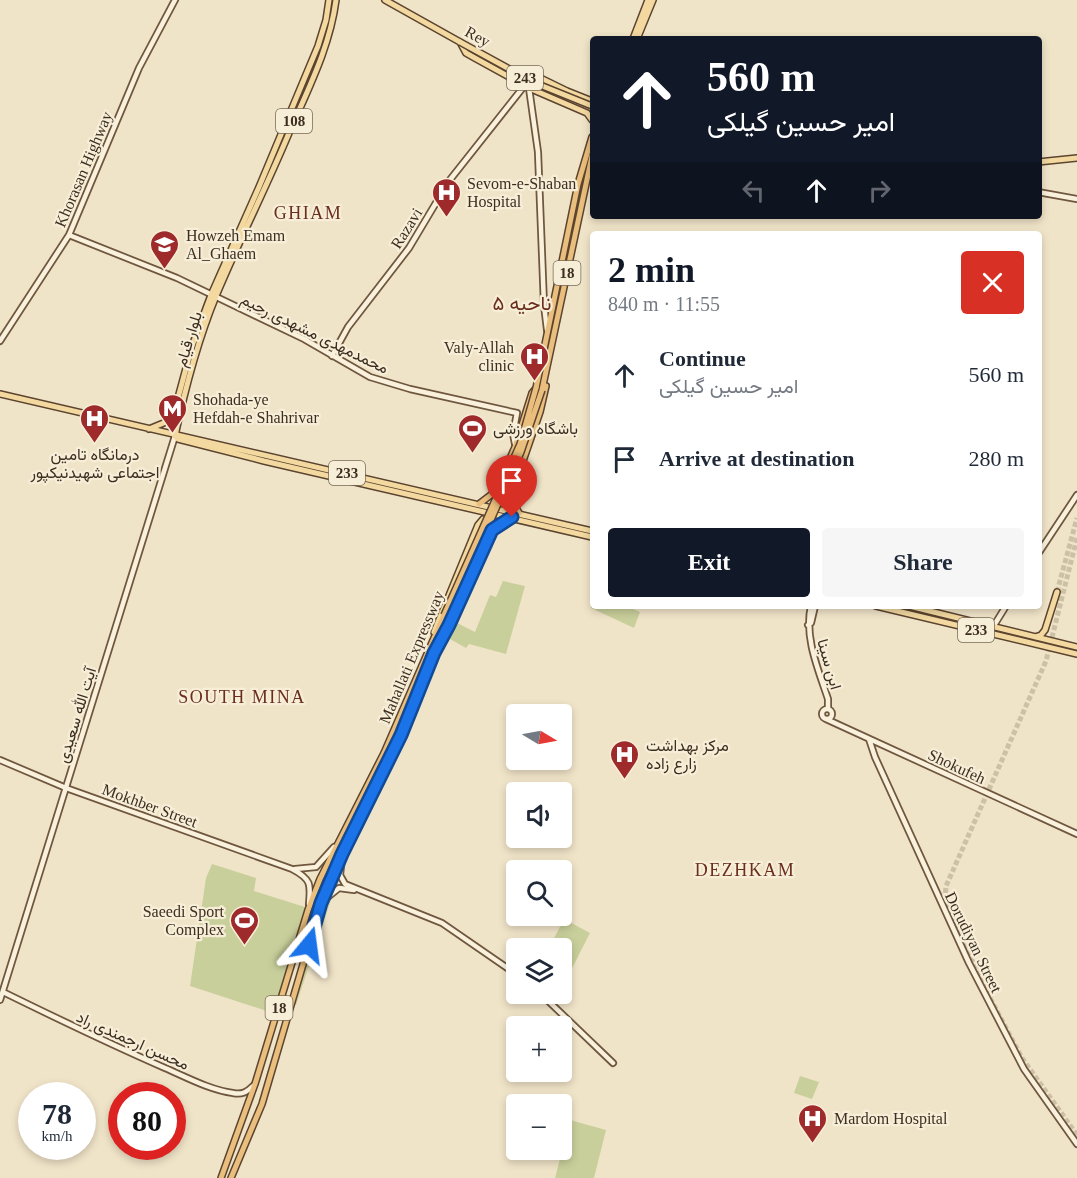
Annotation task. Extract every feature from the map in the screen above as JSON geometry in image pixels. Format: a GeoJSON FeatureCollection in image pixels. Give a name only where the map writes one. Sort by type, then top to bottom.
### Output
{"type":"FeatureCollection","features":[{"type":"Feature","properties":{"kind":"highway","name":"Mahallati Expressway"},"geometry":{"type":"LineString","coordinates":[[539,389],[575,197],[590,143]]}},
{"type":"Feature","properties":{"kind":"highway","name":"Mahallati Expressway"},"geometry":{"type":"LineString","coordinates":[[231,1178],[262,1104],[321,903],[342,854],[401,735],[432,650],[520,444],[547,368],[590,166]]}},
{"type":"Feature","properties":{"kind":"highway"},"geometry":{"type":"LineString","coordinates":[[575,197],[580,194],[583,199]]}},
{"type":"Feature","properties":{"kind":"highway"},"geometry":{"type":"LineString","coordinates":[[539,389],[532,393],[515,447],[496,491],[496,497],[502,499],[509,497],[513,490],[540,412],[546,387],[547,368]]}},
{"type":"Feature","properties":{"kind":"highway"},"geometry":{"type":"LineString","coordinates":[[513,490],[515,506],[519,513]]}},
{"type":"Feature","properties":{"kind":"highway"},"geometry":{"type":"LineString","coordinates":[[479,504],[496,491]]}},
{"type":"Feature","properties":{"kind":"highway","name":"Mahallati Expressway"},"geometry":{"type":"LineString","coordinates":[[221,1178],[255,1084],[308,910],[320,879],[384,753],[432,650]]}},
{"type":"Feature","properties":{"kind":"main road","name":"Khorasan Highway"},"geometry":{"type":"LineString","coordinates":[[0,341],[69,235],[139,68],[175,0]]}},
{"type":"Feature","properties":{"kind":"main road","name":"Rey"},"geometry":{"type":"LineString","coordinates":[[385,0],[535,83],[590,102]]}},
{"type":"Feature","properties":{"kind":"main road"},"geometry":{"type":"LineString","coordinates":[[634,36],[648,0]]}},
{"type":"Feature","properties":{"kind":"main road"},"geometry":{"type":"LineString","coordinates":[[638,36],[652,0]]}},
{"type":"Feature","properties":{"kind":"main road","name":"بلوار قیام"},"geometry":{"type":"LineString","coordinates":[[175,436],[213,296],[267,185],[322,55],[332,29],[334,1]]}},
{"type":"Feature","properties":{"kind":"main road"},"geometry":{"type":"LineString","coordinates":[[460,42],[466,53],[527,86],[590,113]]}},
{"type":"Feature","properties":{"kind":"main road"},"geometry":{"type":"LineString","coordinates":[[548,333],[544,305],[538,152],[524,75],[526,71],[590,102]]}},
{"type":"Feature","properties":{"kind":"main road","name":"Razavi"},"geometry":{"type":"LineString","coordinates":[[332,356],[348,327],[410,248],[449,181],[527,86]]}},
{"type":"Feature","properties":{"kind":"main road"},"geometry":{"type":"LineString","coordinates":[[1042,162],[1077,158]]}},
{"type":"Feature","properties":{"kind":"main road"},"geometry":{"type":"LineString","coordinates":[[1042,193],[1077,199]]}},
{"type":"Feature","properties":{"kind":"main road","name":"محمدمهدی مشهدی رحیم"},"geometry":{"type":"LineString","coordinates":[[69,235],[154,267],[304,339],[353,368],[381,381],[516,413],[513,434],[515,447]]}},
{"type":"Feature","properties":{"kind":"main road","name":"108"},"geometry":{"type":"LineString","coordinates":[[147,429],[166,423],[171,417],[192,346],[213,296]]}},
{"type":"Feature","properties":{"kind":"main road","name":"233"},"geometry":{"type":"LineString","coordinates":[[0,394],[590,531]]}},
{"type":"Feature","properties":{"kind":"main road","name":"233"},"geometry":{"type":"LineString","coordinates":[[175,436],[178,439],[273,463],[590,536]]}},
{"type":"Feature","properties":{"kind":"main road","name":"آیت الله سعیدی"},"geometry":{"type":"LineString","coordinates":[[0,1000],[175,436]]}},
{"type":"Feature","properties":{"kind":"main road"},"geometry":{"type":"LineString","coordinates":[[1042,548],[1077,495]]}},
{"type":"Feature","properties":{"kind":"main road"},"geometry":{"type":"LineString","coordinates":[[432,650],[454,613],[492,530],[512,517]]}},
{"type":"Feature","properties":{"kind":"main road"},"geometry":{"type":"LineString","coordinates":[[432,650],[440,613],[478,525],[483,519],[488,520],[492,530]]}},
{"type":"Feature","properties":{"kind":"main road"},"geometry":{"type":"LineString","coordinates":[[1033,637],[1041,635],[1045,630],[1057,592]]}},
{"type":"Feature","properties":{"kind":"main road","name":"ابن سینا"},"geometry":{"type":"LineString","coordinates":[[813,609],[811,622],[808,625],[809,638],[828,699],[828,709],[823,710],[822,713],[826,719]]}},
{"type":"Feature","properties":{"kind":"main road","name":"233"},"geometry":{"type":"LineString","coordinates":[[889,609],[1077,654]]}},
{"type":"Feature","properties":{"kind":"main road","name":"233"},"geometry":{"type":"LineString","coordinates":[[921,609],[1077,647]]}},
{"type":"Feature","properties":{"kind":"main road"},"geometry":{"type":"LineString","coordinates":[[993,627],[1004,609]]}},
{"type":"Feature","properties":{"kind":"main road","name":"Shokufeh"},"geometry":{"type":"LineString","coordinates":[[826,719],[1077,834]]}},
{"type":"Feature","properties":{"kind":"main road","name":"Dorudiyan Street"},"geometry":{"type":"LineString","coordinates":[[869,739],[878,765],[969,963],[1024,1069],[1077,1144]]}},
{"type":"Feature","properties":{"kind":"main road","name":"Mokhber Street"},"geometry":{"type":"LineString","coordinates":[[0,760],[66,788],[292,869]]}},
{"type":"Feature","properties":{"kind":"main road"},"geometry":{"type":"LineString","coordinates":[[292,869],[309,869],[319,866],[340,840]]}},
{"type":"Feature","properties":{"kind":"main road"},"geometry":{"type":"LineString","coordinates":[[342,854],[340,872],[342,880],[357,890]]}},
{"type":"Feature","properties":{"kind":"main road"},"geometry":{"type":"LineString","coordinates":[[292,869],[304,875],[308,881],[310,890],[308,910]]}},
{"type":"Feature","properties":{"kind":"main road"},"geometry":{"type":"LineString","coordinates":[[321,903],[336,889],[357,890],[442,923],[506,967]]}},
{"type":"Feature","properties":{"kind":"main road","name":"محسن ارجمندی راد"},"geometry":{"type":"LineString","coordinates":[[3,992],[124,1051],[213,1088],[234,1094],[248,1092],[255,1084]]}},
{"type":"Feature","properties":{"kind":"main road"},"geometry":{"type":"LineString","coordinates":[[552,1004],[614,1063]]}},
{"type":"Feature","properties":{"kind":"green space"},"geometry":{"type":"Polygon","coordinates":[[[503,581],[525,586],[506,654],[469,644],[466,648],[450,639],[457,623],[475,632],[490,595],[496,597],[503,581]]]}},
{"type":"Feature","properties":{"kind":"green space"},"geometry":{"type":"Polygon","coordinates":[[[593,609],[633,609],[640,612],[634,628],[593,609]]]}},
{"type":"Feature","properties":{"kind":"green space","name":"Saeedi Sport Complex"},"geometry":{"type":"Polygon","coordinates":[[[212,864],[256,878],[254,891],[305,907],[273,1013],[190,986],[206,878],[212,864]]]}},
{"type":"Feature","properties":{"kind":"green space"},"geometry":{"type":"Polygon","coordinates":[[[333,894],[296,1005],[294,1004],[326,901],[333,894]]]}},
{"type":"Feature","properties":{"kind":"green space"},"geometry":{"type":"Polygon","coordinates":[[[572,923],[590,933],[572,968],[572,938],[554,938],[560,926],[572,926],[572,923]]]}},
{"type":"Feature","properties":{"kind":"green space"},"geometry":{"type":"Polygon","coordinates":[[[800,1076],[819,1082],[812,1099],[794,1093],[800,1076]]]}},
{"type":"Feature","properties":{"kind":"green space"},"geometry":{"type":"Polygon","coordinates":[[[572,1121],[606,1130],[594,1178],[555,1178],[560,1160],[572,1160],[572,1121]]]}},
{"type":"Feature","properties":{"kind":"tunnel"},"geometry":{"type":"LineString","coordinates":[[1057,592],[1077,518]]}},
{"type":"Feature","properties":{"kind":"tunnel"},"geometry":{"type":"LineString","coordinates":[[1077,538],[1046,661],[946,886],[945,897],[982,983],[1022,1058],[1077,1135]]}},
{"type":"Feature","properties":{"kind":"place","name":"Sevom-e-Shaban Hospital"},"geometry":{"type":"Point","coordinates":[446,218]}},
{"type":"Feature","properties":{"kind":"place","name":"Howzeh Emam Al_Ghaem"},"geometry":{"type":"Point","coordinates":[165,270]}},
{"type":"Feature","properties":{"kind":"place","name":"Valy-Allah clinic"},"geometry":{"type":"Point","coordinates":[535,382]}},
{"type":"Feature","properties":{"kind":"place","name":"Shohada-ye Hefdah-e Shahrivar"},"geometry":{"type":"Point","coordinates":[172,434]}},
{"type":"Feature","properties":{"kind":"place","name":"درمانگاه تامین اجتماعی شهیدنیکپور"},"geometry":{"type":"Point","coordinates":[95,444]}},
{"type":"Feature","properties":{"kind":"place","name":"باشگاه ورزشی"},"geometry":{"type":"Point","coordinates":[472,454]}},
{"type":"Feature","properties":{"kind":"place","name":"مرکز بهداشت زارع زاده"},"geometry":{"type":"Point","coordinates":[625,780]}},
{"type":"Feature","properties":{"kind":"place","name":"Saeedi Sport Complex"},"geometry":{"type":"Point","coordinates":[245,946]}},
{"type":"Feature","properties":{"kind":"place","name":"Mardom Hospital"},"geometry":{"type":"Point","coordinates":[813,1144]}},
{"type":"Feature","properties":{"kind":"district","name":"GHIAM"},"geometry":{"type":"Point","coordinates":[308,213]}},
{"type":"Feature","properties":{"kind":"district","name":"ناحیه ۵"},"geometry":{"type":"Point","coordinates":[522,303]}},
{"type":"Feature","properties":{"kind":"district","name":"SOUTH MINA"},"geometry":{"type":"Point","coordinates":[242,697]}},
{"type":"Feature","properties":{"kind":"district","name":"DEZHKAM"},"geometry":{"type":"Point","coordinates":[745,870]}},
{"type":"Feature","properties":{"kind":"route"},"geometry":{"type":"LineString","coordinates":[[309,945],[321,903],[342,854],[376,789],[401,735],[434,653],[492,530],[512,517]]}}]}
